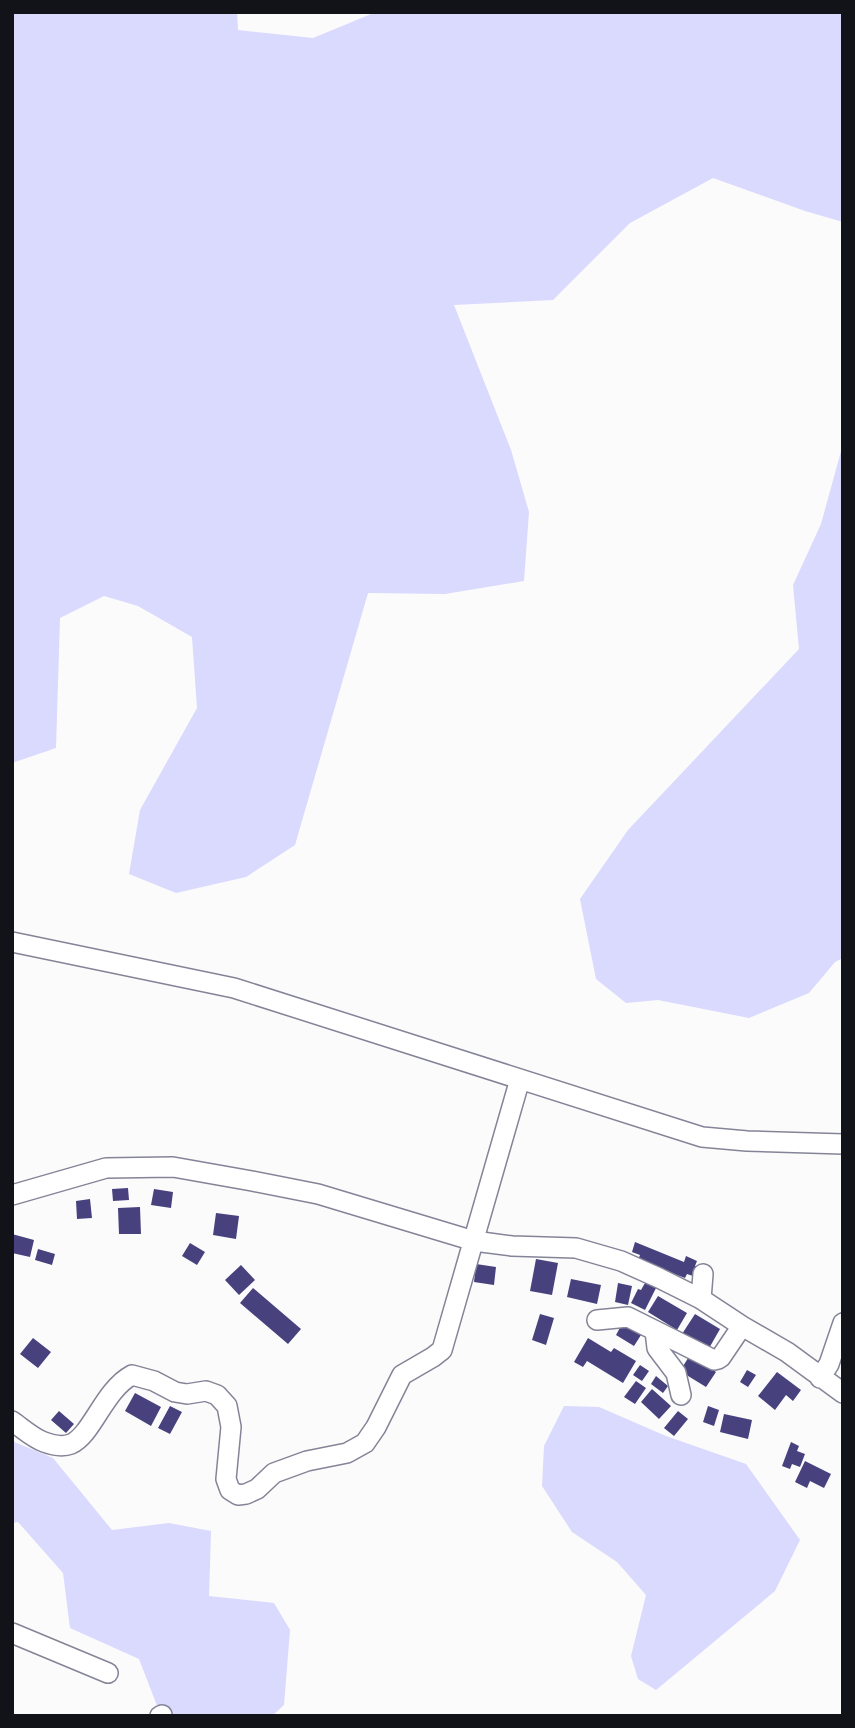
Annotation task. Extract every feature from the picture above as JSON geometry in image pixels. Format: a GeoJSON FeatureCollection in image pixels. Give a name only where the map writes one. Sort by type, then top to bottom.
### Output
{"type":"FeatureCollection","features":[{"type":"Feature","properties":{"kind":"street"},"geometry":{"type":"LineString","coordinates":[[12,942],[234,988],[702,1137],[843,1144]]}},
{"type":"Feature","properties":{"kind":"street"},"geometry":{"type":"LineString","coordinates":[[12,1421],[43,1442],[57,1446],[69,1445],[78,1439],[109,1394],[132,1375],[154,1381],[175,1392],[187,1394],[206,1391],[217,1395],[227,1406],[231,1427],[226,1479],[230,1490],[238,1495],[257,1489],[274,1473],[307,1461],[346,1452],[365,1443],[402,1375],[442,1350],[520,1079]]}},
{"type":"Feature","properties":{"kind":"street"},"geometry":{"type":"LineString","coordinates":[[12,1195],[106,1168],[173,1167],[318,1194],[474,1241],[512,1246],[576,1248],[621,1261],[701,1299],[787,1352],[843,1393]]}},
{"type":"Feature","properties":{"kind":"street"},"geometry":{"type":"LineString","coordinates":[[701,1299],[703,1274]]}},
{"type":"Feature","properties":{"kind":"street"},"geometry":{"type":"LineString","coordinates":[[597,1320],[628,1317],[714,1360],[721,1356],[742,1326]]}},
{"type":"Feature","properties":{"kind":"street"},"geometry":{"type":"LineString","coordinates":[[820,1378],[829,1364],[843,1323]]}},
{"type":"Feature","properties":{"kind":"street"},"geometry":{"type":"LineString","coordinates":[[655,1331],[657,1348],[676,1373],[681,1395]]}},
{"type":"Feature","properties":{"kind":"street"},"geometry":{"type":"LineString","coordinates":[[12,1633],[107,1673]]}},
{"type":"Feature","properties":{"kind":"shaded area"},"geometry":{"type":"Polygon","coordinates":[[[12,12],[237,12],[238,30],[313,38],[376,12],[843,12],[843,222],[713,178],[630,223],[553,300],[454,305],[511,450],[529,512],[524,581],[445,594],[368,593],[295,845],[246,877],[176,893],[129,874],[140,810],[197,708],[192,637],[138,606],[104,596],[60,618],[56,748],[12,763],[12,12]]]}},
{"type":"Feature","properties":{"kind":"shaded area"},"geometry":{"type":"Polygon","coordinates":[[[843,444],[843,958],[835,962],[809,993],[749,1018],[658,1000],[626,1003],[596,979],[580,899],[628,830],[799,649],[793,585],[821,524],[843,444]]]}},
{"type":"Feature","properties":{"kind":"shaded area"},"geometry":{"type":"Polygon","coordinates":[[[564,1406],[599,1407],[666,1436],[746,1464],[800,1540],[775,1591],[656,1690],[638,1679],[631,1656],[646,1595],[617,1562],[572,1532],[542,1486],[544,1446],[564,1406]]]}},
{"type":"Feature","properties":{"kind":"shaded area"},"geometry":{"type":"Polygon","coordinates":[[[12,1441],[53,1458],[112,1530],[169,1523],[211,1531],[209,1596],[274,1603],[290,1630],[284,1705],[272,1716],[161,1716],[139,1659],[70,1628],[63,1573],[18,1522],[12,1523],[12,1441]]]}},
{"type":"Feature","properties":{"kind":"building"},"geometry":{"type":"Polygon","coordinates":[[[128,1188],[129,1200],[113,1201],[112,1189],[128,1188]]]}},
{"type":"Feature","properties":{"kind":"building"},"geometry":{"type":"Polygon","coordinates":[[[154,1189],[173,1192],[171,1208],[151,1205],[154,1189]]]}},
{"type":"Feature","properties":{"kind":"building"},"geometry":{"type":"Polygon","coordinates":[[[90,1199],[92,1218],[77,1219],[76,1201],[90,1199]]]}},
{"type":"Feature","properties":{"kind":"building"},"geometry":{"type":"Polygon","coordinates":[[[140,1207],[141,1234],[119,1234],[118,1208],[140,1207]]]}},
{"type":"Feature","properties":{"kind":"building"},"geometry":{"type":"Polygon","coordinates":[[[216,1213],[239,1216],[236,1239],[213,1235],[216,1213]]]}},
{"type":"Feature","properties":{"kind":"building"},"geometry":{"type":"Polygon","coordinates":[[[12,1234],[34,1240],[30,1257],[12,1253],[12,1234]]]}},
{"type":"Feature","properties":{"kind":"building"},"geometry":{"type":"Polygon","coordinates":[[[635,1242],[684,1262],[686,1256],[697,1261],[695,1266],[699,1268],[696,1277],[687,1274],[685,1278],[638,1260],[640,1255],[632,1252],[635,1242]]]}},
{"type":"Feature","properties":{"kind":"building"},"geometry":{"type":"Polygon","coordinates":[[[190,1243],[205,1252],[197,1265],[182,1256],[190,1243]]]}},
{"type":"Feature","properties":{"kind":"building"},"geometry":{"type":"Polygon","coordinates":[[[38,1249],[55,1254],[52,1265],[35,1260],[38,1249]]]}},
{"type":"Feature","properties":{"kind":"building"},"geometry":{"type":"Polygon","coordinates":[[[536,1259],[558,1263],[552,1295],[530,1291],[536,1259]]]}},
{"type":"Feature","properties":{"kind":"building"},"geometry":{"type":"Polygon","coordinates":[[[476,1264],[496,1267],[494,1285],[474,1282],[476,1264]]]}},
{"type":"Feature","properties":{"kind":"building"},"geometry":{"type":"Polygon","coordinates":[[[241,1265],[255,1280],[239,1295],[225,1280],[241,1265]]]}},
{"type":"Feature","properties":{"kind":"building"},"geometry":{"type":"Polygon","coordinates":[[[571,1279],[601,1285],[597,1304],[567,1297],[571,1279]]]}},
{"type":"Feature","properties":{"kind":"building"},"geometry":{"type":"Polygon","coordinates":[[[618,1283],[632,1286],[628,1305],[615,1302],[618,1283]]]}},
{"type":"Feature","properties":{"kind":"building"},"geometry":{"type":"Polygon","coordinates":[[[645,1283],[656,1288],[645,1310],[631,1303],[638,1289],[641,1290],[645,1283]]]}},
{"type":"Feature","properties":{"kind":"building"},"geometry":{"type":"Polygon","coordinates":[[[253,1288],[301,1329],[288,1344],[240,1303],[253,1288]]]}},
{"type":"Feature","properties":{"kind":"building"},"geometry":{"type":"Polygon","coordinates":[[[658,1296],[687,1313],[677,1330],[648,1312],[658,1296]]]}},
{"type":"Feature","properties":{"kind":"building"},"geometry":{"type":"Polygon","coordinates":[[[540,1314],[554,1318],[546,1345],[532,1340],[540,1314]]]}},
{"type":"Feature","properties":{"kind":"building"},"geometry":{"type":"Polygon","coordinates":[[[695,1314],[720,1329],[708,1350],[682,1334],[695,1314]]]}},
{"type":"Feature","properties":{"kind":"building"},"geometry":{"type":"Polygon","coordinates":[[[622,1324],[641,1335],[634,1346],[616,1335],[622,1324]]]}},
{"type":"Feature","properties":{"kind":"building"},"geometry":{"type":"Polygon","coordinates":[[[33,1338],[51,1352],[38,1368],[20,1354],[33,1338]]]}},
{"type":"Feature","properties":{"kind":"building"},"geometry":{"type":"Polygon","coordinates":[[[588,1338],[611,1352],[614,1348],[636,1361],[623,1383],[587,1361],[583,1367],[574,1362],[588,1338]]]}},
{"type":"Feature","properties":{"kind":"building"},"geometry":{"type":"Polygon","coordinates":[[[690,1355],[716,1372],[706,1387],[680,1371],[690,1355]]]}},
{"type":"Feature","properties":{"kind":"building"},"geometry":{"type":"Polygon","coordinates":[[[640,1365],[649,1371],[642,1381],[633,1375],[640,1365]]]}},
{"type":"Feature","properties":{"kind":"building"},"geometry":{"type":"Polygon","coordinates":[[[747,1370],[756,1375],[748,1387],[740,1382],[747,1370]]]}},
{"type":"Feature","properties":{"kind":"building"},"geometry":{"type":"Polygon","coordinates":[[[777,1372],[801,1390],[793,1401],[786,1395],[775,1410],[758,1396],[777,1372]]]}},
{"type":"Feature","properties":{"kind":"building"},"geometry":{"type":"Polygon","coordinates":[[[656,1376],[668,1386],[663,1393],[651,1384],[656,1376]]]}},
{"type":"Feature","properties":{"kind":"building"},"geometry":{"type":"Polygon","coordinates":[[[636,1381],[646,1388],[635,1404],[624,1397],[636,1381]]]}},
{"type":"Feature","properties":{"kind":"building"},"geometry":{"type":"Polygon","coordinates":[[[652,1389],[671,1406],[659,1419],[641,1402],[652,1389]]]}},
{"type":"Feature","properties":{"kind":"building"},"geometry":{"type":"Polygon","coordinates":[[[135,1393],[161,1407],[151,1426],[125,1411],[135,1393]]]}},
{"type":"Feature","properties":{"kind":"building"},"geometry":{"type":"Polygon","coordinates":[[[170,1406],[182,1412],[170,1434],[158,1428],[170,1406]]]}},
{"type":"Feature","properties":{"kind":"building"},"geometry":{"type":"Polygon","coordinates":[[[708,1406],[719,1410],[714,1426],[703,1422],[708,1406]]]}},
{"type":"Feature","properties":{"kind":"building"},"geometry":{"type":"Polygon","coordinates":[[[59,1411],[74,1424],[66,1433],[51,1420],[59,1411]]]}},
{"type":"Feature","properties":{"kind":"building"},"geometry":{"type":"Polygon","coordinates":[[[678,1411],[688,1419],[674,1436],[664,1428],[678,1411]]]}},
{"type":"Feature","properties":{"kind":"building"},"geometry":{"type":"Polygon","coordinates":[[[724,1414],[752,1420],[748,1439],[720,1432],[724,1414]]]}},
{"type":"Feature","properties":{"kind":"building"},"geometry":{"type":"Polygon","coordinates":[[[791,1442],[799,1446],[797,1451],[805,1454],[800,1467],[792,1464],[790,1469],[782,1466],[791,1442]]]}},
{"type":"Feature","properties":{"kind":"building"},"geometry":{"type":"Polygon","coordinates":[[[805,1461],[831,1474],[824,1488],[810,1481],[807,1488],[795,1482],[805,1461]]]}}]}
